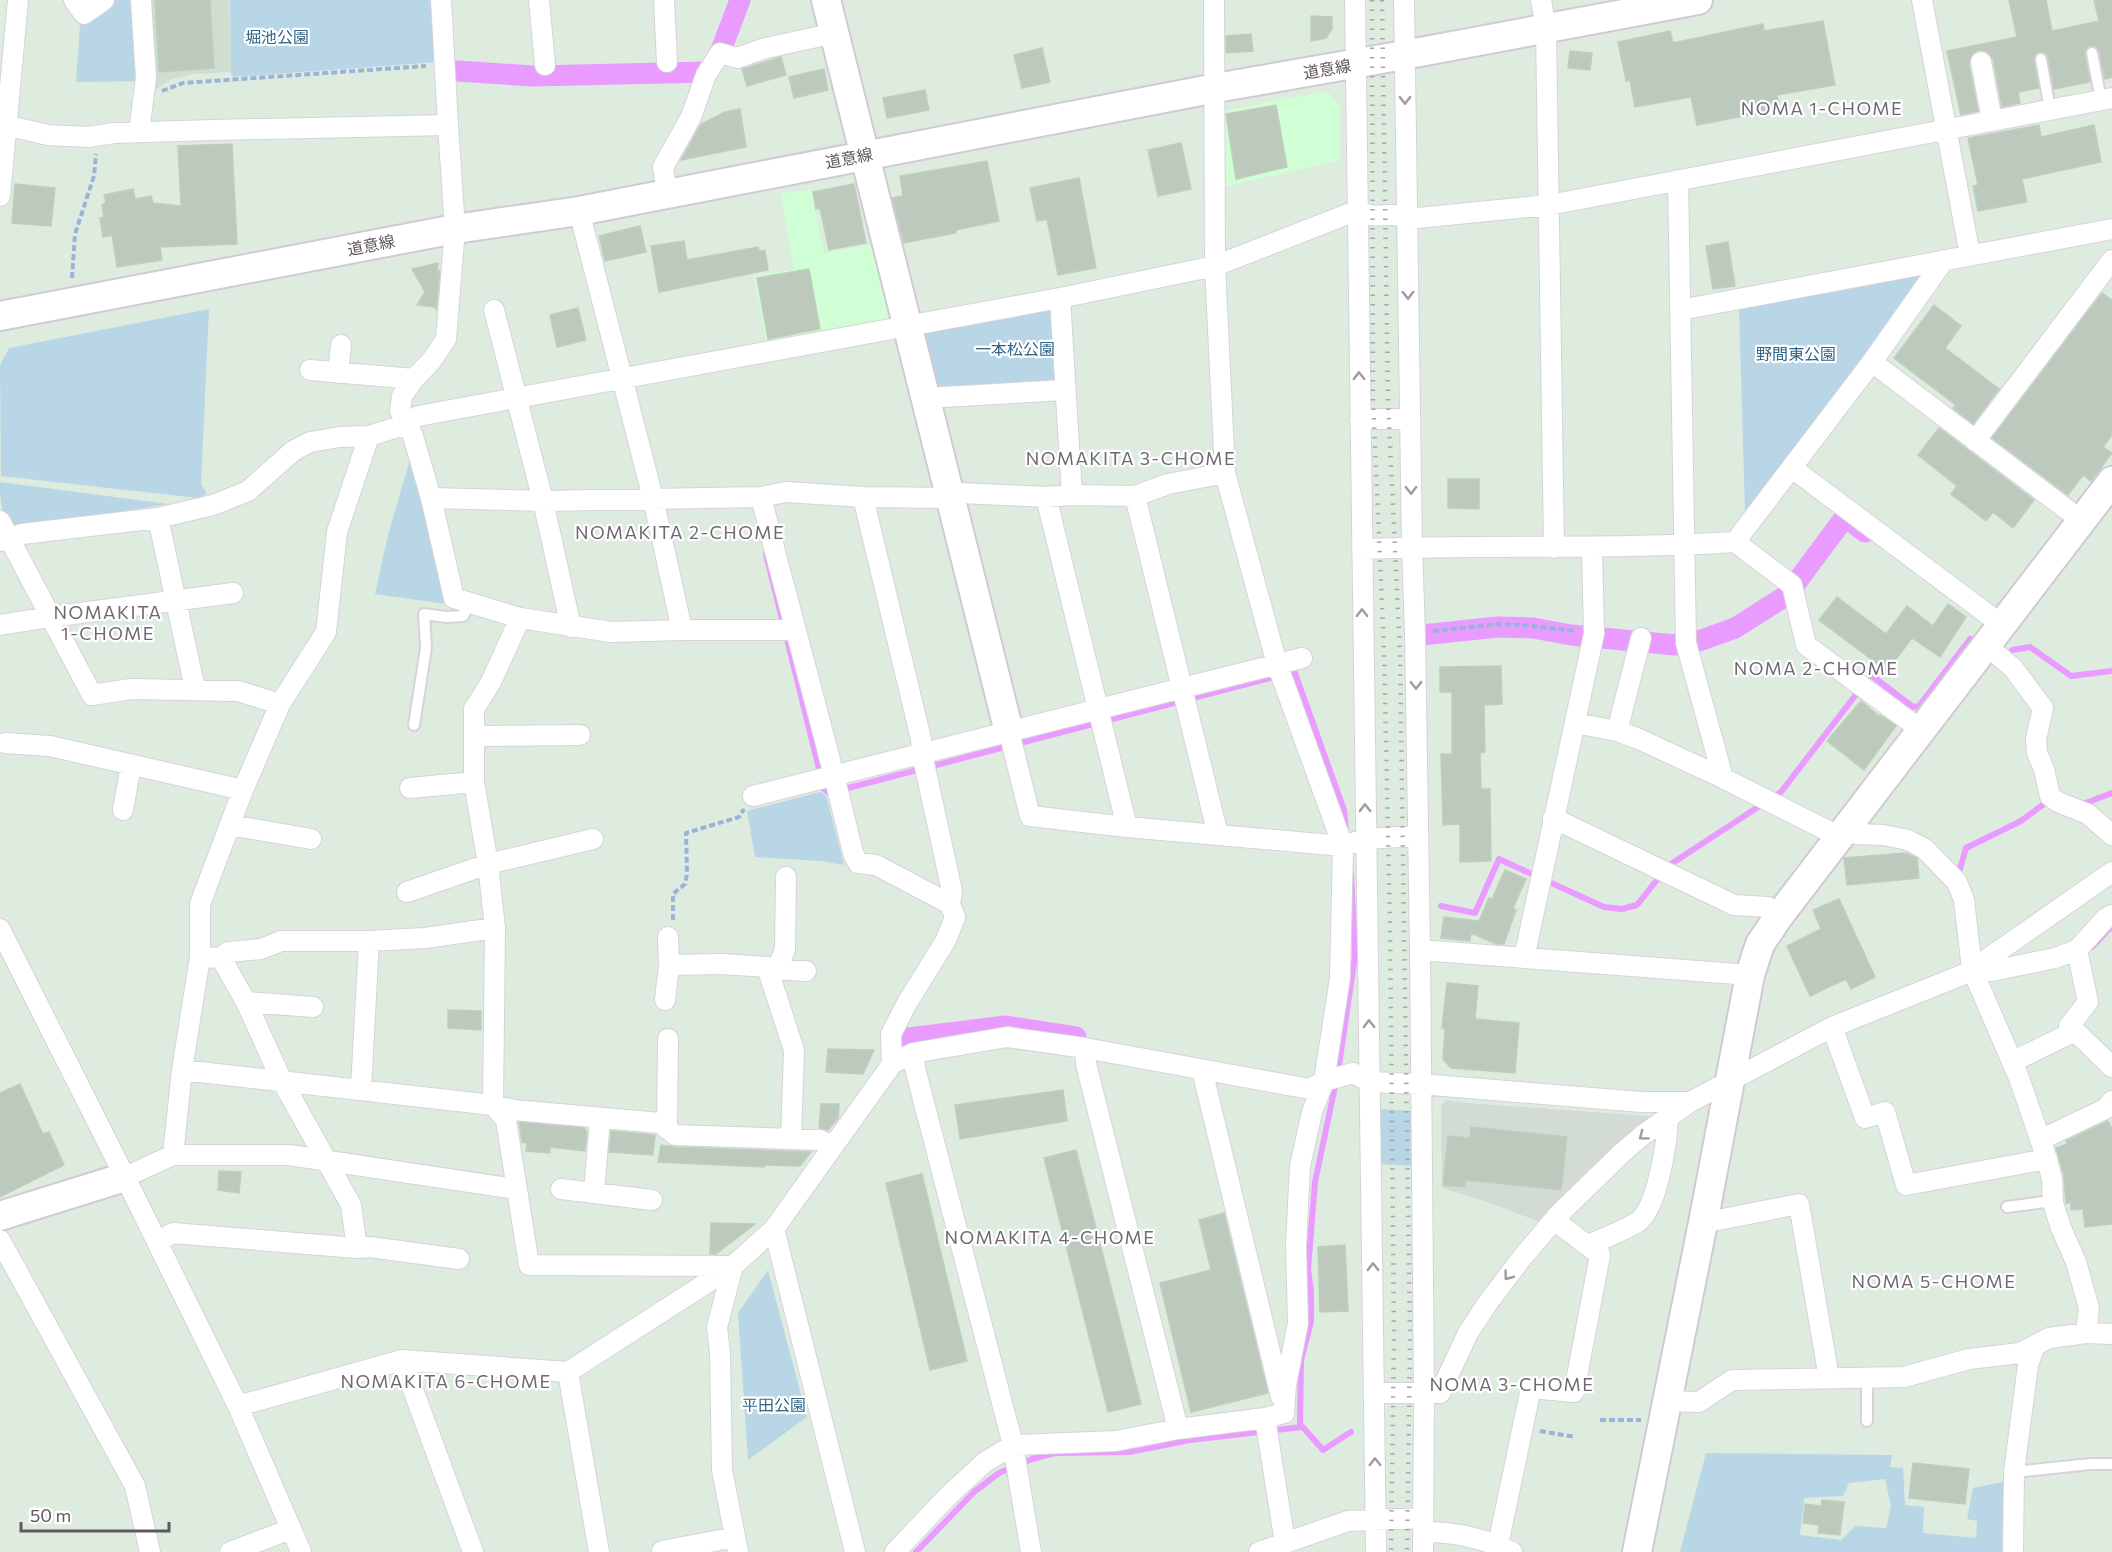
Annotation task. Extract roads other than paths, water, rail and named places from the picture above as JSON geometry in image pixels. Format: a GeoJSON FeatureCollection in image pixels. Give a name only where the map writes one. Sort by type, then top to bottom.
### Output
{"type":"FeatureCollection","features":[{"type":"Feature","properties":{"kind":"street"},"geometry":{"type":"LineString","coordinates":[[0,196],[3,125],[18,0]]}},
{"type":"Feature","properties":{"kind":"street"},"geometry":{"type":"LineString","coordinates":[[74,0],[84,14],[104,0]]}},
{"type":"Feature","properties":{"kind":"street"},"geometry":{"type":"LineString","coordinates":[[140,132],[147,78],[141,0]]}},
{"type":"Feature","properties":{"kind":"street"},"geometry":{"type":"LineString","coordinates":[[441,0],[455,229],[446,339],[402,396],[400,411],[413,436],[431,498],[454,598],[520,618],[611,632],[795,630]]}},
{"type":"Feature","properties":{"kind":"street"},"geometry":{"type":"LineString","coordinates":[[539,0],[545,65]]}},
{"type":"Feature","properties":{"kind":"street"},"geometry":{"type":"LineString","coordinates":[[664,0],[667,62]]}},
{"type":"Feature","properties":{"kind":"street"},"geometry":{"type":"LineString","coordinates":[[826,0],[1030,816],[1343,846],[1365,839],[1418,836]]}},
{"type":"Feature","properties":{"kind":"street"},"geometry":{"type":"LineString","coordinates":[[1214,0],[1215,266],[1225,473],[1277,664],[1343,846],[1340,978],[1334,1078],[1312,1112],[1300,1166],[1296,1245],[1298,1323],[1286,1385],[1284,1413]]}},
{"type":"Feature","properties":{"kind":"street"},"geometry":{"type":"LineString","coordinates":[[1355,0],[1376,1552]]}},
{"type":"Feature","properties":{"kind":"street"},"geometry":{"type":"LineString","coordinates":[[1404,0],[1420,950],[1423,1552]]}},
{"type":"Feature","properties":{"kind":"street"},"geometry":{"type":"LineString","coordinates":[[1540,0],[1546,29],[1554,548]]}},
{"type":"Feature","properties":{"kind":"street","name":"道意線"},"geometry":{"type":"LineString","coordinates":[[0,316],[455,229],[579,211],[864,154],[1698,0]]}},
{"type":"Feature","properties":{"kind":"street"},"geometry":{"type":"LineString","coordinates":[[1922,0],[1970,255]]}},
{"type":"Feature","properties":{"kind":"street"},"geometry":{"type":"LineString","coordinates":[[667,194],[663,167],[691,117],[706,75],[720,53],[737,58],[766,48],[835,33]]}},
{"type":"Feature","properties":{"kind":"street"},"geometry":{"type":"LineString","coordinates":[[1981,62],[1992,120]]}},
{"type":"Feature","properties":{"kind":"street"},"geometry":{"type":"LineString","coordinates":[[1358,210],[1365,216],[1398,214],[1407,219],[1549,205],[2107,99]]}},
{"type":"Feature","properties":{"kind":"street"},"geometry":{"type":"LineString","coordinates":[[3,125],[48,135],[88,137],[140,132],[448,125]]}},
{"type":"Feature","properties":{"kind":"street"},"geometry":{"type":"LineString","coordinates":[[1677,180],[1686,643],[1723,778]]}},
{"type":"Feature","properties":{"kind":"street"},"geometry":{"type":"LineString","coordinates":[[5,540],[22,534],[158,518],[213,504],[248,491],[293,451],[310,442],[340,437],[369,436],[407,424],[418,416],[907,324],[1060,298],[1215,266],[1358,210]]}},
{"type":"Feature","properties":{"kind":"street"},"geometry":{"type":"LineString","coordinates":[[579,211],[653,498],[682,630]]}},
{"type":"Feature","properties":{"kind":"street"},"geometry":{"type":"LineString","coordinates":[[1680,310],[2112,229]]}},
{"type":"Feature","properties":{"kind":"street"},"geometry":{"type":"LineString","coordinates":[[1735,542],[1872,362],[1944,260]]}},
{"type":"Feature","properties":{"kind":"street"},"geometry":{"type":"LineString","coordinates":[[1975,441],[2112,260]]}},
{"type":"Feature","properties":{"kind":"street"},"geometry":{"type":"LineString","coordinates":[[1060,298],[1071,495]]}},
{"type":"Feature","properties":{"kind":"street"},"geometry":{"type":"LineString","coordinates":[[494,310],[543,501],[571,627]]}},
{"type":"Feature","properties":{"kind":"street"},"geometry":{"type":"LineString","coordinates":[[338,373],[341,345]]}},
{"type":"Feature","properties":{"kind":"street"},"geometry":{"type":"LineString","coordinates":[[1872,362],[2082,521]]}},
{"type":"Feature","properties":{"kind":"street"},"geometry":{"type":"LineString","coordinates":[[310,370],[414,379]]}},
{"type":"Feature","properties":{"kind":"street"},"geometry":{"type":"LineString","coordinates":[[926,398],[1064,390]]}},
{"type":"Feature","properties":{"kind":"street"},"geometry":{"type":"LineString","coordinates":[[1360,420],[1410,419]]}},
{"type":"Feature","properties":{"kind":"street"},"geometry":{"type":"LineString","coordinates":[[173,1155],[182,1070],[200,957],[200,904],[243,790],[280,704],[326,632],[337,532],[369,436]]}},
{"type":"Feature","properties":{"kind":"street"},"geometry":{"type":"LineString","coordinates":[[1792,468],[1994,635],[2013,668],[2043,708],[2036,739],[2037,753],[2044,769],[2050,796],[2058,802],[2088,814],[2112,835]]}},
{"type":"Feature","properties":{"kind":"street"},"geometry":{"type":"LineString","coordinates":[[431,498],[543,501],[761,497],[786,492],[863,497],[950,498],[962,493],[1046,497],[1135,496],[1168,484],[1225,473]]}},
{"type":"Feature","properties":{"kind":"street"},"geometry":{"type":"LineString","coordinates":[[1637,1552],[1750,975],[1760,944],[1779,916],[2112,481]]}},
{"type":"Feature","properties":{"kind":"street"},"geometry":{"type":"LineString","coordinates":[[1135,496],[1218,835]]}},
{"type":"Feature","properties":{"kind":"street"},"geometry":{"type":"LineString","coordinates":[[761,497],[835,776],[853,853],[858,863],[876,865],[950,904]]}},
{"type":"Feature","properties":{"kind":"street"},"geometry":{"type":"LineString","coordinates":[[863,497],[921,739],[922,754],[952,891],[950,904],[955,917],[946,940],[907,1003],[891,1034],[892,1064]]}},
{"type":"Feature","properties":{"kind":"street"},"geometry":{"type":"LineString","coordinates":[[1046,497],[1127,827]]}},
{"type":"Feature","properties":{"kind":"street"},"geometry":{"type":"LineString","coordinates":[[158,518],[195,690]]}},
{"type":"Feature","properties":{"kind":"street"},"geometry":{"type":"LineString","coordinates":[[0,521],[5,540],[92,695],[131,689],[238,691],[280,704]]}},
{"type":"Feature","properties":{"kind":"street"},"geometry":{"type":"LineString","coordinates":[[1362,549],[1592,548],[1735,542],[1792,585],[1806,645],[1921,730]]}},
{"type":"Feature","properties":{"kind":"street"},"geometry":{"type":"LineString","coordinates":[[1524,958],[1593,634],[1592,548]]}},
{"type":"Feature","properties":{"kind":"street"},"geometry":{"type":"LineString","coordinates":[[0,625],[233,593]]}},
{"type":"Feature","properties":{"kind":"street"},"geometry":{"type":"LineString","coordinates":[[520,618],[491,682],[474,709],[474,782],[488,864],[495,928],[493,1105],[506,1120],[529,1265],[733,1266]]}},
{"type":"Feature","properties":{"kind":"street"},"geometry":{"type":"LineString","coordinates":[[1617,731],[1640,642]]}},
{"type":"Feature","properties":{"kind":"street"},"geometry":{"type":"LineString","coordinates":[[753,796],[1302,658]]}},
{"type":"Feature","properties":{"kind":"street"},"geometry":{"type":"LineString","coordinates":[[1575,723],[1617,731],[1639,739],[1844,833],[1883,835],[1908,840],[1925,849],[1944,867],[1956,882],[1964,900],[1972,969],[2012,1062],[2046,1159],[2052,1179],[2053,1203],[2076,1262],[2089,1308],[2086,1333]]}},
{"type":"Feature","properties":{"kind":"street"},"geometry":{"type":"LineString","coordinates":[[475,736],[580,735]]}},
{"type":"Feature","properties":{"kind":"street"},"geometry":{"type":"LineString","coordinates":[[5,743],[50,746],[243,790]]}},
{"type":"Feature","properties":{"kind":"street"},"geometry":{"type":"LineString","coordinates":[[123,810],[131,765]]}},
{"type":"Feature","properties":{"kind":"street"},"geometry":{"type":"LineString","coordinates":[[410,788],[474,782]]}},
{"type":"Feature","properties":{"kind":"street"},"geometry":{"type":"LineString","coordinates":[[1553,818],[1734,905],[1768,907],[1779,916]]}},
{"type":"Feature","properties":{"kind":"street"},"geometry":{"type":"LineString","coordinates":[[230,825],[311,839]]}},
{"type":"Feature","properties":{"kind":"street"},"geometry":{"type":"LineString","coordinates":[[407,892],[488,864],[593,838]]}},
{"type":"Feature","properties":{"kind":"street"},"geometry":{"type":"LineString","coordinates":[[1374,1393],[1440,1393],[1468,1333],[1487,1304],[1554,1220],[1623,1152],[1690,1102],[1832,1027],[1921,993],[1972,969],[2112,872]]}},
{"type":"Feature","properties":{"kind":"street"},"geometry":{"type":"LineString","coordinates":[[772,971],[778,965],[785,950],[786,877]]}},
{"type":"Feature","properties":{"kind":"street"},"geometry":{"type":"LineString","coordinates":[[1972,969],[1992,971],[2055,958],[2077,950],[2105,919],[2112,915]]}},
{"type":"Feature","properties":{"kind":"street"},"geometry":{"type":"LineString","coordinates":[[200,957],[221,958],[228,952],[261,949],[281,941],[369,941],[425,938],[495,928]]}},
{"type":"Feature","properties":{"kind":"street"},"geometry":{"type":"LineString","coordinates":[[0,929],[238,1406],[301,1552]]}},
{"type":"Feature","properties":{"kind":"street"},"geometry":{"type":"LineString","coordinates":[[665,1000],[669,965],[668,937]]}},
{"type":"Feature","properties":{"kind":"street"},"geometry":{"type":"LineString","coordinates":[[361,1089],[369,941]]}},
{"type":"Feature","properties":{"kind":"street"},"geometry":{"type":"LineString","coordinates":[[1420,950],[1750,975]]}},
{"type":"Feature","properties":{"kind":"street"},"geometry":{"type":"LineString","coordinates":[[2077,950],[2088,1002],[2069,1026],[2112,1067]]}},
{"type":"Feature","properties":{"kind":"street"},"geometry":{"type":"LineString","coordinates":[[221,958],[246,1002],[282,1081],[351,1205],[357,1248]]}},
{"type":"Feature","properties":{"kind":"street"},"geometry":{"type":"LineString","coordinates":[[669,965],[721,964],[768,967],[772,971],[794,1050],[791,1138]]}},
{"type":"Feature","properties":{"kind":"street"},"geometry":{"type":"LineString","coordinates":[[772,971],[806,971]]}},
{"type":"Feature","properties":{"kind":"street"},"geometry":{"type":"LineString","coordinates":[[246,1002],[314,1007]]}},
{"type":"Feature","properties":{"kind":"street"},"geometry":{"type":"LineString","coordinates":[[1832,1027],[1865,1118],[1885,1112],[1906,1185],[2046,1159]]}},
{"type":"Feature","properties":{"kind":"street"},"geometry":{"type":"LineString","coordinates":[[2012,1062],[2075,1031]]}},
{"type":"Feature","properties":{"kind":"street"},"geometry":{"type":"LineString","coordinates":[[238,1406],[402,1360],[568,1372],[733,1266],[774,1229],[892,1064],[913,1053],[1007,1037],[1085,1048],[1310,1089],[1334,1078],[1353,1073],[1370,1082],[1642,1102],[1690,1102]]}},
{"type":"Feature","properties":{"kind":"street"},"geometry":{"type":"LineString","coordinates":[[667,1129],[668,1039]]}},
{"type":"Feature","properties":{"kind":"street"},"geometry":{"type":"LineString","coordinates":[[1085,1048],[1086,1064],[1178,1429]]}},
{"type":"Feature","properties":{"kind":"street"},"geometry":{"type":"LineString","coordinates":[[913,1053],[1013,1445],[1030,1552]]}},
{"type":"Feature","properties":{"kind":"street"},"geometry":{"type":"LineString","coordinates":[[182,1070],[361,1089],[493,1105],[514,1110],[660,1123],[675,1135],[820,1140],[833,1146]]}},
{"type":"Feature","properties":{"kind":"street"},"geometry":{"type":"LineString","coordinates":[[1202,1070],[1284,1413]]}},
{"type":"Feature","properties":{"kind":"street"},"geometry":{"type":"LineString","coordinates":[[2040,1140],[2105,1109],[2112,1101]]}},
{"type":"Feature","properties":{"kind":"street"},"geometry":{"type":"LineString","coordinates":[[1588,1245],[1640,1221],[1658,1181],[1668,1118]]}},
{"type":"Feature","properties":{"kind":"street"},"geometry":{"type":"LineString","coordinates":[[594,1192],[600,1119]]}},
{"type":"Feature","properties":{"kind":"street"},"geometry":{"type":"LineString","coordinates":[[0,1216],[125,1177],[173,1155],[289,1155],[516,1189]]}},
{"type":"Feature","properties":{"kind":"street"},"geometry":{"type":"LineString","coordinates":[[561,1190],[652,1200]]}},
{"type":"Feature","properties":{"kind":"street"},"geometry":{"type":"LineString","coordinates":[[1703,1223],[1799,1204],[1829,1378]]}},
{"type":"Feature","properties":{"kind":"street"},"geometry":{"type":"LineString","coordinates":[[1259,1552],[1348,1521],[1376,1520],[1423,1525],[1505,1549],[1531,1388],[1575,1392],[1600,1255],[1554,1220]]}},
{"type":"Feature","properties":{"kind":"street"},"geometry":{"type":"LineString","coordinates":[[774,1229],[855,1552]]}},
{"type":"Feature","properties":{"kind":"street"},"geometry":{"type":"LineString","coordinates":[[157,1242],[172,1233],[357,1248],[370,1247],[459,1259]]}},
{"type":"Feature","properties":{"kind":"street"},"geometry":{"type":"LineString","coordinates":[[0,1240],[135,1486],[150,1552]]}},
{"type":"Feature","properties":{"kind":"street"},"geometry":{"type":"LineString","coordinates":[[662,1551],[737,1545],[722,1470],[720,1354],[717,1327],[733,1266]]}},
{"type":"Feature","properties":{"kind":"street"},"geometry":{"type":"LineString","coordinates":[[1665,1410],[1699,1402],[1732,1380],[1904,1377],[1969,1359],[2020,1353],[2049,1338],[2086,1333],[2112,1334]]}},
{"type":"Feature","properties":{"kind":"street"},"geometry":{"type":"LineString","coordinates":[[2013,1552],[2014,1472],[2028,1365],[2035,1345]]}},
{"type":"Feature","properties":{"kind":"street"},"geometry":{"type":"LineString","coordinates":[[402,1360],[473,1552]]}},
{"type":"Feature","properties":{"kind":"street"},"geometry":{"type":"LineString","coordinates":[[568,1372],[599,1552]]}},
{"type":"Feature","properties":{"kind":"street"},"geometry":{"type":"LineString","coordinates":[[895,1552],[948,1496],[985,1462],[1013,1445],[1116,1441],[1284,1413]]}},
{"type":"Feature","properties":{"kind":"street"},"geometry":{"type":"LineString","coordinates":[[1264,1418],[1286,1543]]}},
{"type":"Feature","properties":{"kind":"street"},"geometry":{"type":"LineString","coordinates":[[230,1552],[291,1529]]}},
{"type":"Feature","properties":{"kind":"lane"},"geometry":{"type":"LineString","coordinates":[[2092,53],[2107,99]]}},
{"type":"Feature","properties":{"kind":"lane"},"geometry":{"type":"LineString","coordinates":[[2041,59],[2050,110]]}},
{"type":"Feature","properties":{"kind":"lane"},"geometry":{"type":"LineString","coordinates":[[414,725],[426,648],[424,614],[446,617],[463,616],[470,602]]}},
{"type":"Feature","properties":{"kind":"lane"},"geometry":{"type":"LineString","coordinates":[[2007,1208],[2044,1202],[2053,1203]]}},
{"type":"Feature","properties":{"kind":"lane"},"geometry":{"type":"LineString","coordinates":[[1867,1378],[1867,1421]]}},
{"type":"Feature","properties":{"kind":"lane"},"geometry":{"type":"LineString","coordinates":[[2014,1472],[2112,1464]]}},
{"type":"Feature","properties":{"kind":"waterway"},"geometry":{"type":"LineString","coordinates":[[720,53],[740,0]]}},
{"type":"Feature","properties":{"kind":"waterway"},"geometry":{"type":"LineString","coordinates":[[457,71],[533,76],[708,72]]}},
{"type":"Feature","properties":{"kind":"waterway"},"geometry":{"type":"LineString","coordinates":[[1422,635],[1498,627],[1533,628],[1571,635],[1675,645],[1696,642],[1735,628],[1787,595],[1845,517],[1865,532]]}},
{"type":"Feature","properties":{"kind":"waterway"},"geometry":{"type":"LineString","coordinates":[[766,554],[824,789],[829,793],[1295,673],[1344,810],[1346,831]]}},
{"type":"Feature","properties":{"kind":"waterway"},"geometry":{"type":"LineString","coordinates":[[1441,906],[1475,913],[1499,859],[1604,907],[1622,909],[1637,905],[1668,866],[1781,792],[1871,675],[1913,707],[1919,706],[1970,639]]}},
{"type":"Feature","properties":{"kind":"waterway"},"geometry":{"type":"LineString","coordinates":[[2012,650],[2030,647],[2071,676],[2112,671]]}},
{"type":"Feature","properties":{"kind":"waterway"},"geometry":{"type":"LineString","coordinates":[[2079,803],[2083,804],[2112,793]]}},
{"type":"Feature","properties":{"kind":"waterway"},"geometry":{"type":"LineString","coordinates":[[1960,869],[1966,848],[2021,821],[2048,801]]}},
{"type":"Feature","properties":{"kind":"waterway"},"geometry":{"type":"LineString","coordinates":[[1338,1072],[1355,956],[1351,874]]}},
{"type":"Feature","properties":{"kind":"waterway"},"geometry":{"type":"LineString","coordinates":[[2092,947],[2112,926]]}},
{"type":"Feature","properties":{"kind":"waterway"},"geometry":{"type":"LineString","coordinates":[[901,1039],[1005,1026],[1076,1037]]}},
{"type":"Feature","properties":{"kind":"waterway"},"geometry":{"type":"LineString","coordinates":[[1336,1082],[1315,1182],[1308,1270],[1311,1322],[1301,1360],[1300,1424],[1323,1450],[1351,1432]]}},
{"type":"Feature","properties":{"kind":"waterway"},"geometry":{"type":"LineString","coordinates":[[916,1552],[975,1491],[999,1473],[1032,1459],[1055,1453],[1129,1452],[1190,1440],[1302,1427]]}},
{"type":"Feature","properties":{"kind":"railway"},"geometry":{"type":"LineString","coordinates":[[1372,0],[1373,400],[1384,651],[1390,924],[1394,1337],[1391,1552]]}},
{"type":"Feature","properties":{"kind":"railway"},"geometry":{"type":"LineString","coordinates":[[1382,0],[1388,401],[1400,654],[1410,1338],[1407,1552]]}},
{"type":"Feature","properties":{"kind":"district","name":"NOMA 1-CHOME"},"geometry":{"type":"Point","coordinates":[1822,109]}},
{"type":"Feature","properties":{"kind":"district","name":"NOMAKITA 3-CHOME"},"geometry":{"type":"Point","coordinates":[1131,459]}},
{"type":"Feature","properties":{"kind":"district","name":"NOMAKITA 2-CHOME"},"geometry":{"type":"Point","coordinates":[680,533]}},
{"type":"Feature","properties":{"kind":"district","name":"NOMAKITA 1-CHOME"},"geometry":{"type":"Point","coordinates":[108,623]}},
{"type":"Feature","properties":{"kind":"district","name":"NOMA 2-CHOME"},"geometry":{"type":"Point","coordinates":[1816,669]}},
{"type":"Feature","properties":{"kind":"district","name":"NOMAKITA 4-CHOME"},"geometry":{"type":"Point","coordinates":[1050,1238]}},
{"type":"Feature","properties":{"kind":"district","name":"NOMA 5-CHOME"},"geometry":{"type":"Point","coordinates":[1934,1282]}},
{"type":"Feature","properties":{"kind":"district","name":"NOMAKITA 6-CHOME"},"geometry":{"type":"Point","coordinates":[446,1382]}},
{"type":"Feature","properties":{"kind":"district","name":"NOMA 3-CHOME"},"geometry":{"type":"Point","coordinates":[1512,1385]}},
{"type":"Feature","properties":{"kind":"park label","name":"堀池公園"},"geometry":{"type":"Point","coordinates":[277,37]}},
{"type":"Feature","properties":{"kind":"park label","name":"一本松公園"},"geometry":{"type":"Point","coordinates":[1015,349]}},
{"type":"Feature","properties":{"kind":"park label","name":"野間東公園"},"geometry":{"type":"Point","coordinates":[1796,354]}},
{"type":"Feature","properties":{"kind":"park label","name":"平田公園"},"geometry":{"type":"Point","coordinates":[774,1405]}}]}
